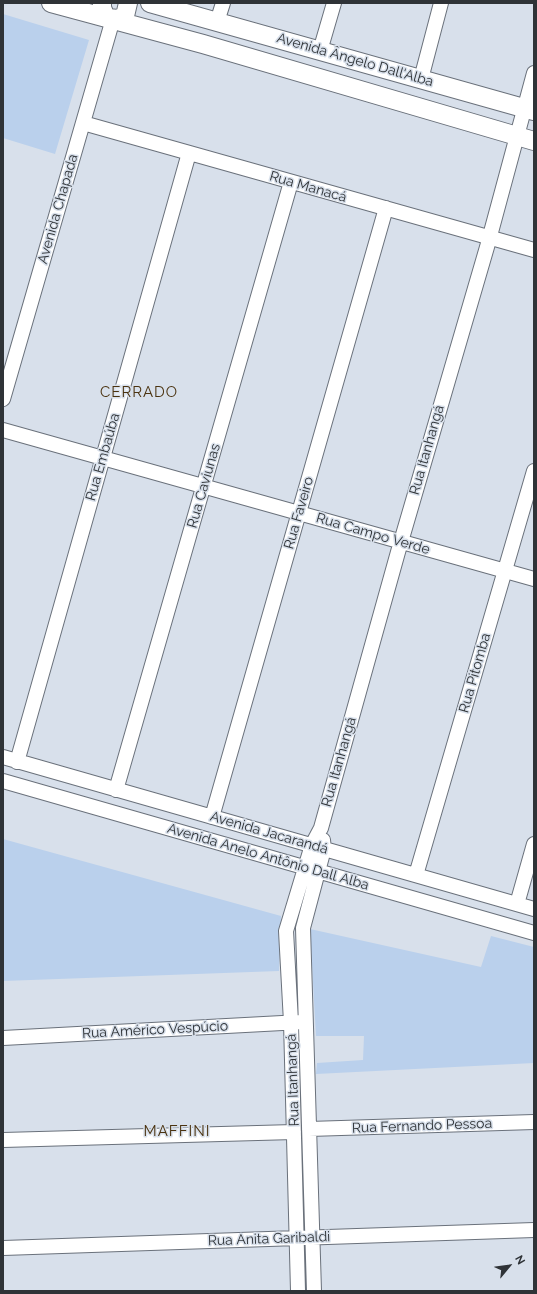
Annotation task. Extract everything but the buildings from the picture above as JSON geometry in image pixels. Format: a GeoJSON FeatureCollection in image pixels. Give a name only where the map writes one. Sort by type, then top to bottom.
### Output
{"type":"FeatureCollection","features":[{"type":"Feature","properties":{"kind":"main road","name":"Avenida Ângelo Dall'Alba"},"geometry":{"type":"LineString","coordinates":[[51,3],[526,138]]}},
{"type":"Feature","properties":{"kind":"main road"},"geometry":{"type":"LineString","coordinates":[[102,3],[103,12],[113,20],[117,20],[125,16],[128,3]]}},
{"type":"Feature","properties":{"kind":"main road","name":"Avenida Ângelo Dall'Alba"},"geometry":{"type":"LineString","coordinates":[[150,3],[529,109]]}},
{"type":"Feature","properties":{"kind":"street"},"geometry":{"type":"LineString","coordinates":[[217,22],[223,3]]}},
{"type":"Feature","properties":{"kind":"street"},"geometry":{"type":"LineString","coordinates":[[320,51],[334,3]]}},
{"type":"Feature","properties":{"kind":"street"},"geometry":{"type":"LineString","coordinates":[[421,79],[441,3]]}},
{"type":"Feature","properties":{"kind":"street","name":"Avenida Chapada"},"geometry":{"type":"LineString","coordinates":[[3,399],[113,20]]}},
{"type":"Feature","properties":{"kind":"street","name":"Rua Itanhangá"},"geometry":{"type":"LineString","coordinates":[[298,1291],[291,1022],[286,931],[311,870],[318,847],[321,828],[401,541],[489,237],[526,138],[534,73]]}},
{"type":"Feature","properties":{"kind":"street","name":"Rua Manacá"},"geometry":{"type":"LineString","coordinates":[[83,123],[534,250]]}},
{"type":"Feature","properties":{"kind":"street","name":"Rua Embaúba"},"geometry":{"type":"LineString","coordinates":[[17,762],[188,153]]}},
{"type":"Feature","properties":{"kind":"street","name":"Rua Caviunas"},"geometry":{"type":"LineString","coordinates":[[116,790],[291,182]]}},
{"type":"Feature","properties":{"kind":"street","name":"Rua Faveiro"},"geometry":{"type":"LineString","coordinates":[[212,817],[386,208]]}},
{"type":"Feature","properties":{"kind":"street","name":"Rua Campo Verde"},"geometry":{"type":"LineString","coordinates":[[3,430],[534,579]]}},
{"type":"Feature","properties":{"kind":"street","name":"Rua Pitomba"},"geometry":{"type":"LineString","coordinates":[[416,875],[534,471]]}},
{"type":"Feature","properties":{"kind":"street","name":"Avenida Jacarandá"},"geometry":{"type":"LineString","coordinates":[[3,757],[534,909]]}},
{"type":"Feature","properties":{"kind":"street","name":"Avenida Anelo Antônio Dall Alba"},"geometry":{"type":"LineString","coordinates":[[3,781],[534,933]]}},
{"type":"Feature","properties":{"kind":"street"},"geometry":{"type":"LineString","coordinates":[[517,904],[534,844]]}},
{"type":"Feature","properties":{"kind":"street","name":"Rua Itanhangá"},"geometry":{"type":"LineString","coordinates":[[311,870],[303,928],[314,1238],[314,1291]]}},
{"type":"Feature","properties":{"kind":"street","name":"Rua Américo Vespúcio"},"geometry":{"type":"LineString","coordinates":[[3,1038],[307,1021]]}},
{"type":"Feature","properties":{"kind":"street","name":"Rua Fernando Pessoa"},"geometry":{"type":"LineString","coordinates":[[309,1129],[534,1122]]}},
{"type":"Feature","properties":{"kind":"street"},"geometry":{"type":"LineString","coordinates":[[3,1140],[294,1132]]}},
{"type":"Feature","properties":{"kind":"street","name":"Rua Anita Garibaldi"},"geometry":{"type":"LineString","coordinates":[[3,1248],[534,1230]]}},
{"type":"Feature","properties":{"kind":"shaded area"},"geometry":{"type":"Polygon","coordinates":[[[3,14],[89,40],[55,154],[3,138],[3,14]]]}},
{"type":"Feature","properties":{"kind":"shaded area"},"geometry":{"type":"Polygon","coordinates":[[[3,839],[281,916],[279,971],[3,981],[3,839]]]}},
{"type":"Feature","properties":{"kind":"shaded area"},"geometry":{"type":"Polygon","coordinates":[[[310,929],[481,967],[491,936],[534,947],[534,1063],[316,1074],[317,1063],[363,1060],[364,1036],[316,1036],[310,929]]]}},
{"type":"Feature","properties":{"kind":"district","name":"CERRADO"},"geometry":{"type":"Point","coordinates":[139,392]}},
{"type":"Feature","properties":{"kind":"district","name":"MAFFINI"},"geometry":{"type":"Point","coordinates":[177,1131]}}]}
